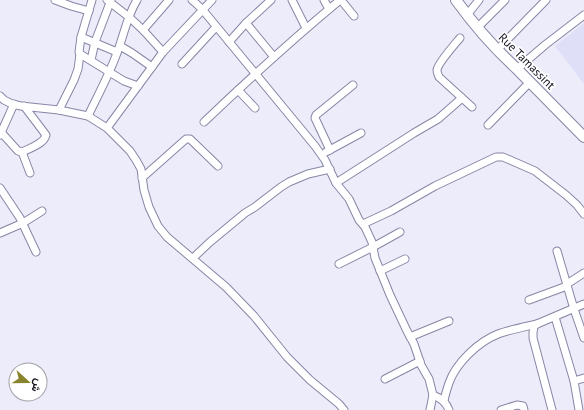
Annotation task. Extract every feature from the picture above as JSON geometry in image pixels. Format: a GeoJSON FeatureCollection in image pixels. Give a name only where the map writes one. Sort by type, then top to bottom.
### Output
{"type":"FeatureCollection","features":[{"type":"Feature","properties":{"kind":"main road","name":"Rue Tamassint"},"geometry":{"type":"LineString","coordinates":[[456,0],[477,28],[584,137]]}},
{"type":"Feature","properties":{"kind":"street"},"geometry":{"type":"LineString","coordinates":[[55,0],[89,11]]}},
{"type":"Feature","properties":{"kind":"street"},"geometry":{"type":"LineString","coordinates":[[59,110],[78,69],[81,37],[92,0]]}},
{"type":"Feature","properties":{"kind":"street"},"geometry":{"type":"LineString","coordinates":[[88,116],[109,72],[129,17],[137,0]]}},
{"type":"Feature","properties":{"kind":"street"},"geometry":{"type":"LineString","coordinates":[[143,30],[169,0]]}},
{"type":"Feature","properties":{"kind":"street"},"geometry":{"type":"LineString","coordinates":[[192,0],[202,9],[256,73],[315,146],[330,169],[336,183],[349,199],[372,242],[375,258],[380,271],[414,344],[421,365],[429,379],[432,395],[431,410]]}},
{"type":"Feature","properties":{"kind":"street"},"geometry":{"type":"LineString","coordinates":[[107,128],[163,52],[212,0]]}},
{"type":"Feature","properties":{"kind":"street"},"geometry":{"type":"LineString","coordinates":[[229,42],[246,23],[271,0]]}},
{"type":"Feature","properties":{"kind":"street"},"geometry":{"type":"LineString","coordinates":[[292,0],[306,28]]}},
{"type":"Feature","properties":{"kind":"street"},"geometry":{"type":"LineString","coordinates":[[324,0],[329,9]]}},
{"type":"Feature","properties":{"kind":"street"},"geometry":{"type":"LineString","coordinates":[[204,122],[306,28],[341,0],[354,16]]}},
{"type":"Feature","properties":{"kind":"street"},"geometry":{"type":"LineString","coordinates":[[466,15],[479,0]]}},
{"type":"Feature","properties":{"kind":"street"},"geometry":{"type":"LineString","coordinates":[[477,28],[505,0]]}},
{"type":"Feature","properties":{"kind":"street"},"geometry":{"type":"LineString","coordinates":[[498,50],[546,0]]}},
{"type":"Feature","properties":{"kind":"street"},"geometry":{"type":"LineString","coordinates":[[91,60],[95,42],[109,1],[143,30],[163,52]]}},
{"type":"Feature","properties":{"kind":"street"},"geometry":{"type":"LineString","coordinates":[[517,69],[584,15]]}},
{"type":"Feature","properties":{"kind":"street"},"geometry":{"type":"LineString","coordinates":[[246,23],[274,57]]}},
{"type":"Feature","properties":{"kind":"street"},"geometry":{"type":"LineString","coordinates":[[182,64],[216,27]]}},
{"type":"Feature","properties":{"kind":"street"},"geometry":{"type":"LineString","coordinates":[[81,37],[132,53],[152,68]]}},
{"type":"Feature","properties":{"kind":"street"},"geometry":{"type":"LineString","coordinates":[[460,38],[441,62],[437,73],[439,77],[472,107]]}},
{"type":"Feature","properties":{"kind":"street"},"geometry":{"type":"LineString","coordinates":[[80,54],[124,81],[138,86]]}},
{"type":"Feature","properties":{"kind":"street"},"geometry":{"type":"LineString","coordinates":[[488,125],[530,82]]}},
{"type":"Feature","properties":{"kind":"street"},"geometry":{"type":"LineString","coordinates":[[330,150],[315,118],[316,115],[353,85]]}},
{"type":"Feature","properties":{"kind":"street"},"geometry":{"type":"LineString","coordinates":[[238,90],[255,108]]}},
{"type":"Feature","properties":{"kind":"street"},"geometry":{"type":"LineString","coordinates":[[0,96],[4,100],[14,104],[59,110],[88,116],[107,128],[130,151],[141,169],[144,190],[149,207],[158,226],[167,237],[194,258],[226,287],[254,316],[287,357],[344,410]]}},
{"type":"Feature","properties":{"kind":"street"},"geometry":{"type":"LineString","coordinates":[[336,183],[438,119],[462,98]]}},
{"type":"Feature","properties":{"kind":"street"},"geometry":{"type":"LineString","coordinates":[[14,104],[0,133],[22,152],[30,173]]}},
{"type":"Feature","properties":{"kind":"street"},"geometry":{"type":"LineString","coordinates":[[22,152],[41,142],[45,139],[46,135],[24,106]]}},
{"type":"Feature","properties":{"kind":"street"},"geometry":{"type":"LineString","coordinates":[[321,155],[361,133]]}},
{"type":"Feature","properties":{"kind":"street"},"geometry":{"type":"LineString","coordinates":[[142,178],[186,139],[190,139],[218,166]]}},
{"type":"Feature","properties":{"kind":"street"},"geometry":{"type":"LineString","coordinates":[[363,224],[391,211],[435,186],[496,157],[503,157],[535,171],[566,195],[584,214]]}},
{"type":"Feature","properties":{"kind":"street"},"geometry":{"type":"LineString","coordinates":[[194,258],[210,242],[245,213],[255,207],[281,186],[308,174],[330,169]]}},
{"type":"Feature","properties":{"kind":"street"},"geometry":{"type":"LineString","coordinates":[[0,188],[23,223],[36,252]]}},
{"type":"Feature","properties":{"kind":"street"},"geometry":{"type":"LineString","coordinates":[[0,233],[23,223],[42,210]]}},
{"type":"Feature","properties":{"kind":"street"},"geometry":{"type":"LineString","coordinates":[[339,264],[373,248],[400,232]]}},
{"type":"Feature","properties":{"kind":"street"},"geometry":{"type":"LineString","coordinates":[[557,251],[583,334]]}},
{"type":"Feature","properties":{"kind":"street"},"geometry":{"type":"LineString","coordinates":[[380,271],[405,259]]}},
{"type":"Feature","properties":{"kind":"street"},"geometry":{"type":"LineString","coordinates":[[529,300],[567,285],[584,273]]}},
{"type":"Feature","properties":{"kind":"street"},"geometry":{"type":"LineString","coordinates":[[444,401],[449,383],[457,368],[467,356],[482,343],[497,334],[537,324],[584,304]]}},
{"type":"Feature","properties":{"kind":"street"},"geometry":{"type":"LineString","coordinates":[[555,317],[574,381],[579,410]]}},
{"type":"Feature","properties":{"kind":"street"},"geometry":{"type":"LineString","coordinates":[[410,337],[449,321]]}},
{"type":"Feature","properties":{"kind":"street"},"geometry":{"type":"LineString","coordinates":[[537,324],[534,326],[533,333],[552,410]]}},
{"type":"Feature","properties":{"kind":"street"},"geometry":{"type":"LineString","coordinates":[[385,379],[420,361]]}},
{"type":"Feature","properties":{"kind":"street"},"geometry":{"type":"LineString","coordinates":[[574,381],[584,378]]}},
{"type":"Feature","properties":{"kind":"street"},"geometry":{"type":"LineString","coordinates":[[432,395],[441,398],[448,406],[449,410]]}},
{"type":"Feature","properties":{"kind":"street"},"geometry":{"type":"LineString","coordinates":[[501,410],[517,404],[523,406],[524,410]]}},
{"type":"Feature","properties":{"kind":"shaded area"},"geometry":{"type":"Polygon","coordinates":[[[584,23],[584,84],[555,46],[584,23]]]}}]}
